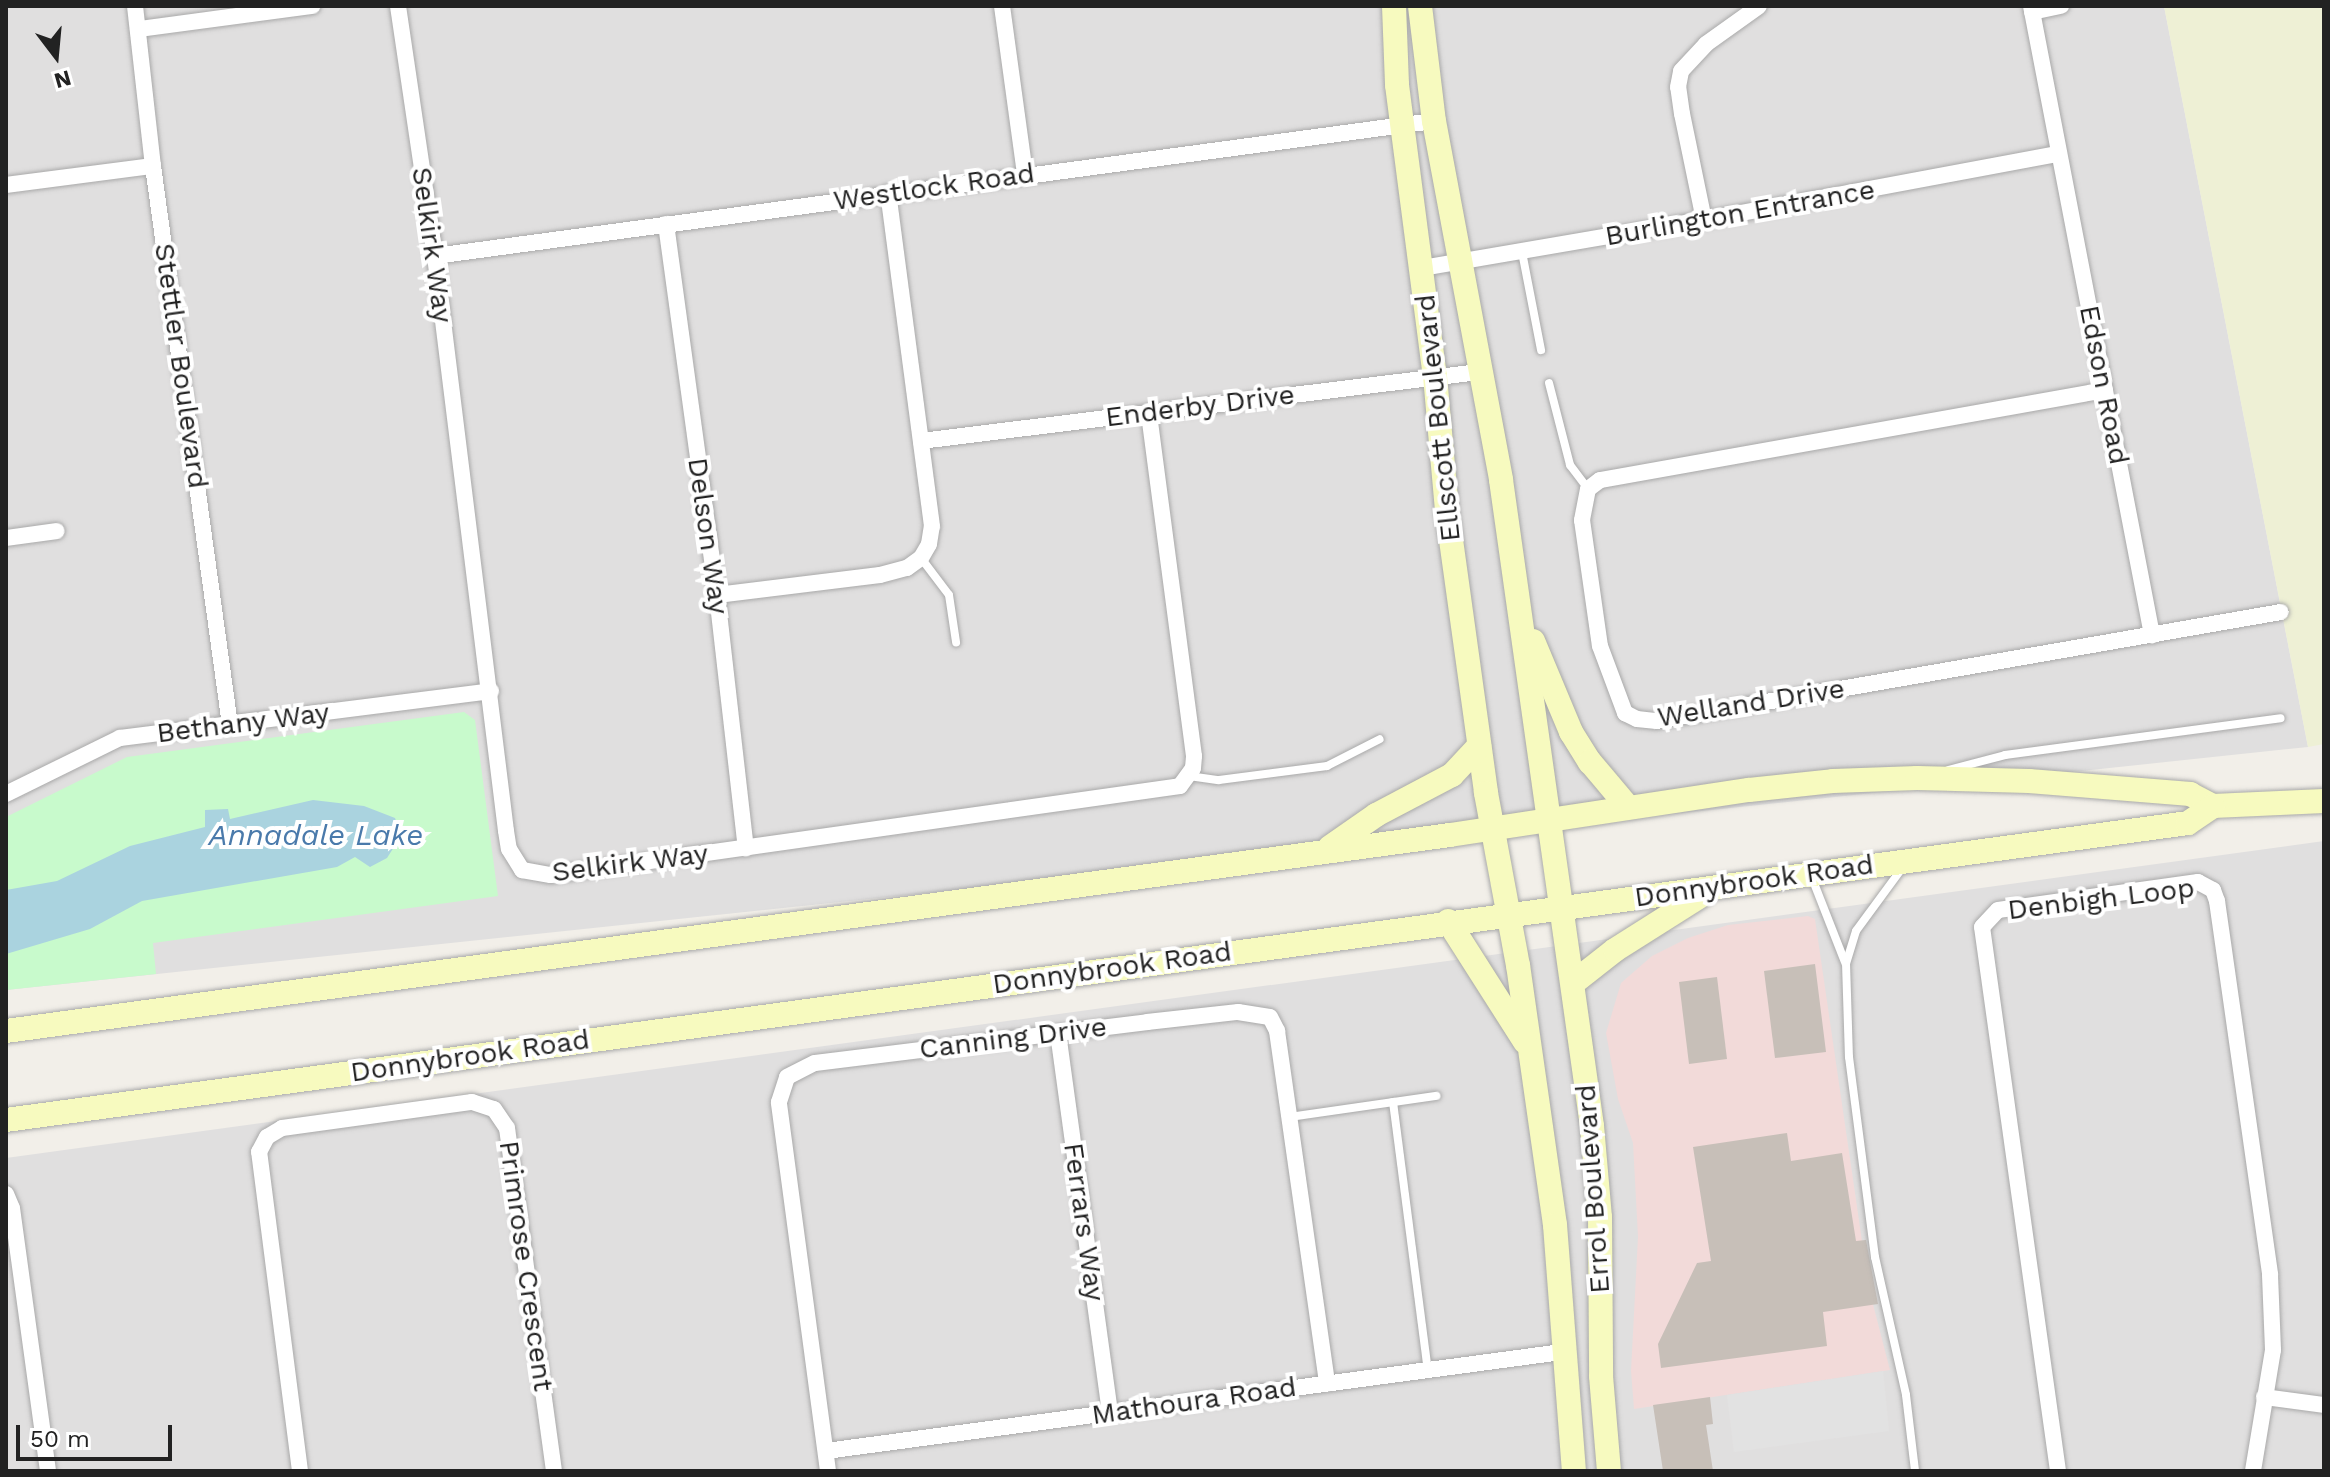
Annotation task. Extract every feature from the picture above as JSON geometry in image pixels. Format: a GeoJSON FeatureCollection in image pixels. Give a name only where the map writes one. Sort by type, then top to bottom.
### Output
{"type":"FeatureCollection","features":[{"type":"Feature","properties":{"kind":"main road","name":"Ellscott Boulevard"},"geometry":{"type":"LineString","coordinates":[[1394,6],[1401,124],[1435,376],[1447,511],[1479,746],[1508,914]]}},
{"type":"Feature","properties":{"kind":"main road","name":"Ellscott Boulevard"},"geometry":{"type":"LineString","coordinates":[[1420,6],[1434,121],[1501,480],[1562,908]]}},
{"type":"Feature","properties":{"kind":"main road"},"geometry":{"type":"LineString","coordinates":[[1517,598],[1554,699],[1571,732],[1590,762],[1628,807]]}},
{"type":"Feature","properties":{"kind":"main road"},"geometry":{"type":"LineString","coordinates":[[1326,850],[1376,815],[1452,775],[1479,746]]}},
{"type":"Feature","properties":{"kind":"main road","name":"Donnybrook Road"},"geometry":{"type":"LineString","coordinates":[[6,1031],[1805,784],[1917,778],[2029,781],[2190,794],[2213,806],[2324,801]]}},
{"type":"Feature","properties":{"kind":"main road","name":"Donnybrook Road"},"geometry":{"type":"LineString","coordinates":[[6,1120],[1448,921],[2188,823],[2213,806]]}},
{"type":"Feature","properties":{"kind":"main road"},"geometry":{"type":"LineString","coordinates":[[1573,983],[1673,911],[1718,886]]}},
{"type":"Feature","properties":{"kind":"main road","name":"Errol Boulevard"},"geometry":{"type":"LineString","coordinates":[[1562,908],[1600,1217],[1601,1376],[1609,1471]]}},
{"type":"Feature","properties":{"kind":"main road","name":"Errol Boulevard"},"geometry":{"type":"LineString","coordinates":[[1508,914],[1563,1299],[1562,1352],[1574,1471]]}},
{"type":"Feature","properties":{"kind":"main road"},"geometry":{"type":"LineString","coordinates":[[1448,921],[1496,1001],[1529,1047]]}},
{"type":"Feature","properties":{"kind":"street","name":"Stettler Boulevard"},"geometry":{"type":"LineString","coordinates":[[135,6],[153,166],[230,725]]}},
{"type":"Feature","properties":{"kind":"street"},"geometry":{"type":"LineString","coordinates":[[139,29],[312,6]]}},
{"type":"Feature","properties":{"kind":"street","name":"Selkirk Way"},"geometry":{"type":"LineString","coordinates":[[398,6],[435,256],[506,831],[509,849],[522,870],[551,875],[1165,791],[1180,786],[1189,776]]}},
{"type":"Feature","properties":{"kind":"street"},"geometry":{"type":"LineString","coordinates":[[1002,6],[1025,174]]}},
{"type":"Feature","properties":{"kind":"street"},"geometry":{"type":"LineString","coordinates":[[1704,220],[1682,114],[1678,87],[1681,71],[1706,44],[1759,6]]}},
{"type":"Feature","properties":{"kind":"street"},"geometry":{"type":"LineString","coordinates":[[2032,9],[2061,6]]}},
{"type":"Feature","properties":{"kind":"street","name":"Edson Road"},"geometry":{"type":"LineString","coordinates":[[2032,9],[2152,635]]}},
{"type":"Feature","properties":{"kind":"street","name":"Westlock Road"},"geometry":{"type":"LineString","coordinates":[[435,256],[1434,121]]}},
{"type":"Feature","properties":{"kind":"street","name":"Burlington Entrance"},"geometry":{"type":"LineString","coordinates":[[1422,268],[1704,220],[2058,154]]}},
{"type":"Feature","properties":{"kind":"street"},"geometry":{"type":"LineString","coordinates":[[6,185],[153,166]]}},
{"type":"Feature","properties":{"kind":"street"},"geometry":{"type":"LineString","coordinates":[[717,595],[880,575],[907,568],[921,558],[929,544],[932,526],[888,193]]}},
{"type":"Feature","properties":{"kind":"street","name":"Delson Way"},"geometry":{"type":"LineString","coordinates":[[666,224],[717,595],[746,848]]}},
{"type":"Feature","properties":{"kind":"street","name":"Enderby Drive"},"geometry":{"type":"LineString","coordinates":[[921,441],[1479,372]]}},
{"type":"Feature","properties":{"kind":"street"},"geometry":{"type":"LineString","coordinates":[[1588,489],[1600,480],[1620,475],[2105,390]]}},
{"type":"Feature","properties":{"kind":"street"},"geometry":{"type":"LineString","coordinates":[[1149,412],[1194,756],[1189,776]]}},
{"type":"Feature","properties":{"kind":"street","name":"Welland Drive"},"geometry":{"type":"LineString","coordinates":[[1588,489],[1582,520],[1600,646],[1618,701],[1625,713],[1637,719],[1657,721],[2152,635]]}},
{"type":"Feature","properties":{"kind":"street"},"geometry":{"type":"LineString","coordinates":[[6,538],[57,531]]}},
{"type":"Feature","properties":{"kind":"street"},"geometry":{"type":"LineString","coordinates":[[2152,635],[2281,612]]}},
{"type":"Feature","properties":{"kind":"street","name":"Bethany Way"},"geometry":{"type":"LineString","coordinates":[[8,787],[120,738],[491,691]]}},
{"type":"Feature","properties":{"kind":"street","name":"Denbigh Loop"},"geometry":{"type":"LineString","coordinates":[[2058,1471],[1982,940],[1982,927],[1998,910],[2198,882],[2213,890],[2270,1275],[2273,1350],[2264,1397]]}},
{"type":"Feature","properties":{"kind":"street","name":"Canning Drive"},"geometry":{"type":"LineString","coordinates":[[828,1471],[779,1102],[787,1077],[815,1063],[1238,1012],[1270,1017],[1277,1031],[1327,1383]]}},
{"type":"Feature","properties":{"kind":"street","name":"Ferrars Way"},"geometry":{"type":"LineString","coordinates":[[1058,1033],[1110,1412]]}},
{"type":"Feature","properties":{"kind":"street","name":"Primrose Crescent"},"geometry":{"type":"LineString","coordinates":[[300,1471],[259,1152],[267,1137],[282,1128],[472,1102],[494,1109],[507,1128],[554,1471]]}},
{"type":"Feature","properties":{"kind":"street"},"geometry":{"type":"LineString","coordinates":[[6,1194],[12,1208],[48,1471]]}},
{"type":"Feature","properties":{"kind":"street","name":"Mathoura Road"},"geometry":{"type":"LineString","coordinates":[[826,1451],[1562,1352]]}},
{"type":"Feature","properties":{"kind":"street"},"geometry":{"type":"LineString","coordinates":[[2253,1471],[2264,1397],[2324,1405]]}},
{"type":"Feature","properties":{"kind":"lane"},"geometry":{"type":"LineString","coordinates":[[1522,252],[1541,350]]}},
{"type":"Feature","properties":{"kind":"lane"},"geometry":{"type":"LineString","coordinates":[[1549,383],[1570,465],[1588,489]]}},
{"type":"Feature","properties":{"kind":"lane"},"geometry":{"type":"LineString","coordinates":[[921,558],[949,595],[956,642]]}},
{"type":"Feature","properties":{"kind":"lane","name":"Donnybrook Road"},"geometry":{"type":"LineString","coordinates":[[1917,778],[2005,755],[2281,718]]}},
{"type":"Feature","properties":{"kind":"lane"},"geometry":{"type":"LineString","coordinates":[[1189,776],[1219,780],[1327,766],[1380,739]]}},
{"type":"Feature","properties":{"kind":"lane"},"geometry":{"type":"LineString","coordinates":[[1908,860],[1856,931],[1846,963],[1849,1057],[1875,1257],[1906,1395],[1915,1471]]}},
{"type":"Feature","properties":{"kind":"lane"},"geometry":{"type":"LineString","coordinates":[[1811,874],[1846,963]]}},
{"type":"Feature","properties":{"kind":"lane"},"geometry":{"type":"LineString","coordinates":[[1290,1117],[1436,1096]]}},
{"type":"Feature","properties":{"kind":"lane"},"geometry":{"type":"LineString","coordinates":[[1393,1102],[1428,1371]]}},
{"type":"Feature","properties":{"kind":"shaded area"},"geometry":{"type":"Polygon","coordinates":[[[6,6],[2164,6],[2308,747],[6,990],[6,6]]]}},
{"type":"Feature","properties":{"kind":"shaded area"},"geometry":{"type":"Polygon","coordinates":[[[2324,841],[2324,1471],[6,1471],[6,1158],[2324,841]]]}},
{"type":"Feature","properties":{"kind":"shaded area"},"geometry":{"type":"Polygon","coordinates":[[[1808,916],[1815,919],[1869,1289],[1890,1370],[1634,1409],[1631,1371],[1638,1237],[1633,1143],[1618,1099],[1606,1033],[1621,983],[1652,956],[1688,938],[1728,925],[1808,916]]]}},
{"type":"Feature","properties":{"kind":"shaded area"},"geometry":{"type":"Polygon","coordinates":[[[1883,1371],[1889,1431],[1734,1452],[1727,1395],[1883,1371]]]}},
{"type":"Feature","properties":{"kind":"green space"},"geometry":{"type":"Polygon","coordinates":[[[2164,6],[2324,6],[2324,744],[2308,747],[2164,6]]]}},
{"type":"Feature","properties":{"kind":"green space"},"geometry":{"type":"Polygon","coordinates":[[[464,712],[475,720],[498,896],[153,943],[156,974],[6,990],[6,817],[127,757],[464,712]]]}},
{"type":"Feature","properties":{"kind":"water","name":"Annadale Lake"},"geometry":{"type":"Polygon","coordinates":[[[313,800],[364,806],[395,818],[401,836],[387,858],[370,867],[355,857],[337,867],[142,901],[90,929],[6,954],[6,890],[57,881],[130,846],[205,827],[205,810],[228,809],[230,819],[313,800]]]}},
{"type":"Feature","properties":{"kind":"building"},"geometry":{"type":"Polygon","coordinates":[[[1815,964],[1826,1052],[1775,1058],[1764,971],[1815,964]]]}},
{"type":"Feature","properties":{"kind":"building"},"geometry":{"type":"Polygon","coordinates":[[[1717,977],[1727,1059],[1689,1064],[1679,982],[1717,977]]]}},
{"type":"Feature","properties":{"kind":"building"},"geometry":{"type":"Polygon","coordinates":[[[1787,1133],[1791,1161],[1842,1153],[1856,1241],[1866,1240],[1878,1304],[1823,1312],[1827,1346],[1661,1368],[1658,1344],[1697,1263],[1711,1261],[1693,1147],[1787,1133]]]}},
{"type":"Feature","properties":{"kind":"building"},"geometry":{"type":"Polygon","coordinates":[[[1710,1397],[1713,1424],[1706,1425],[1713,1471],[1663,1471],[1653,1405],[1710,1397]]]}}]}
